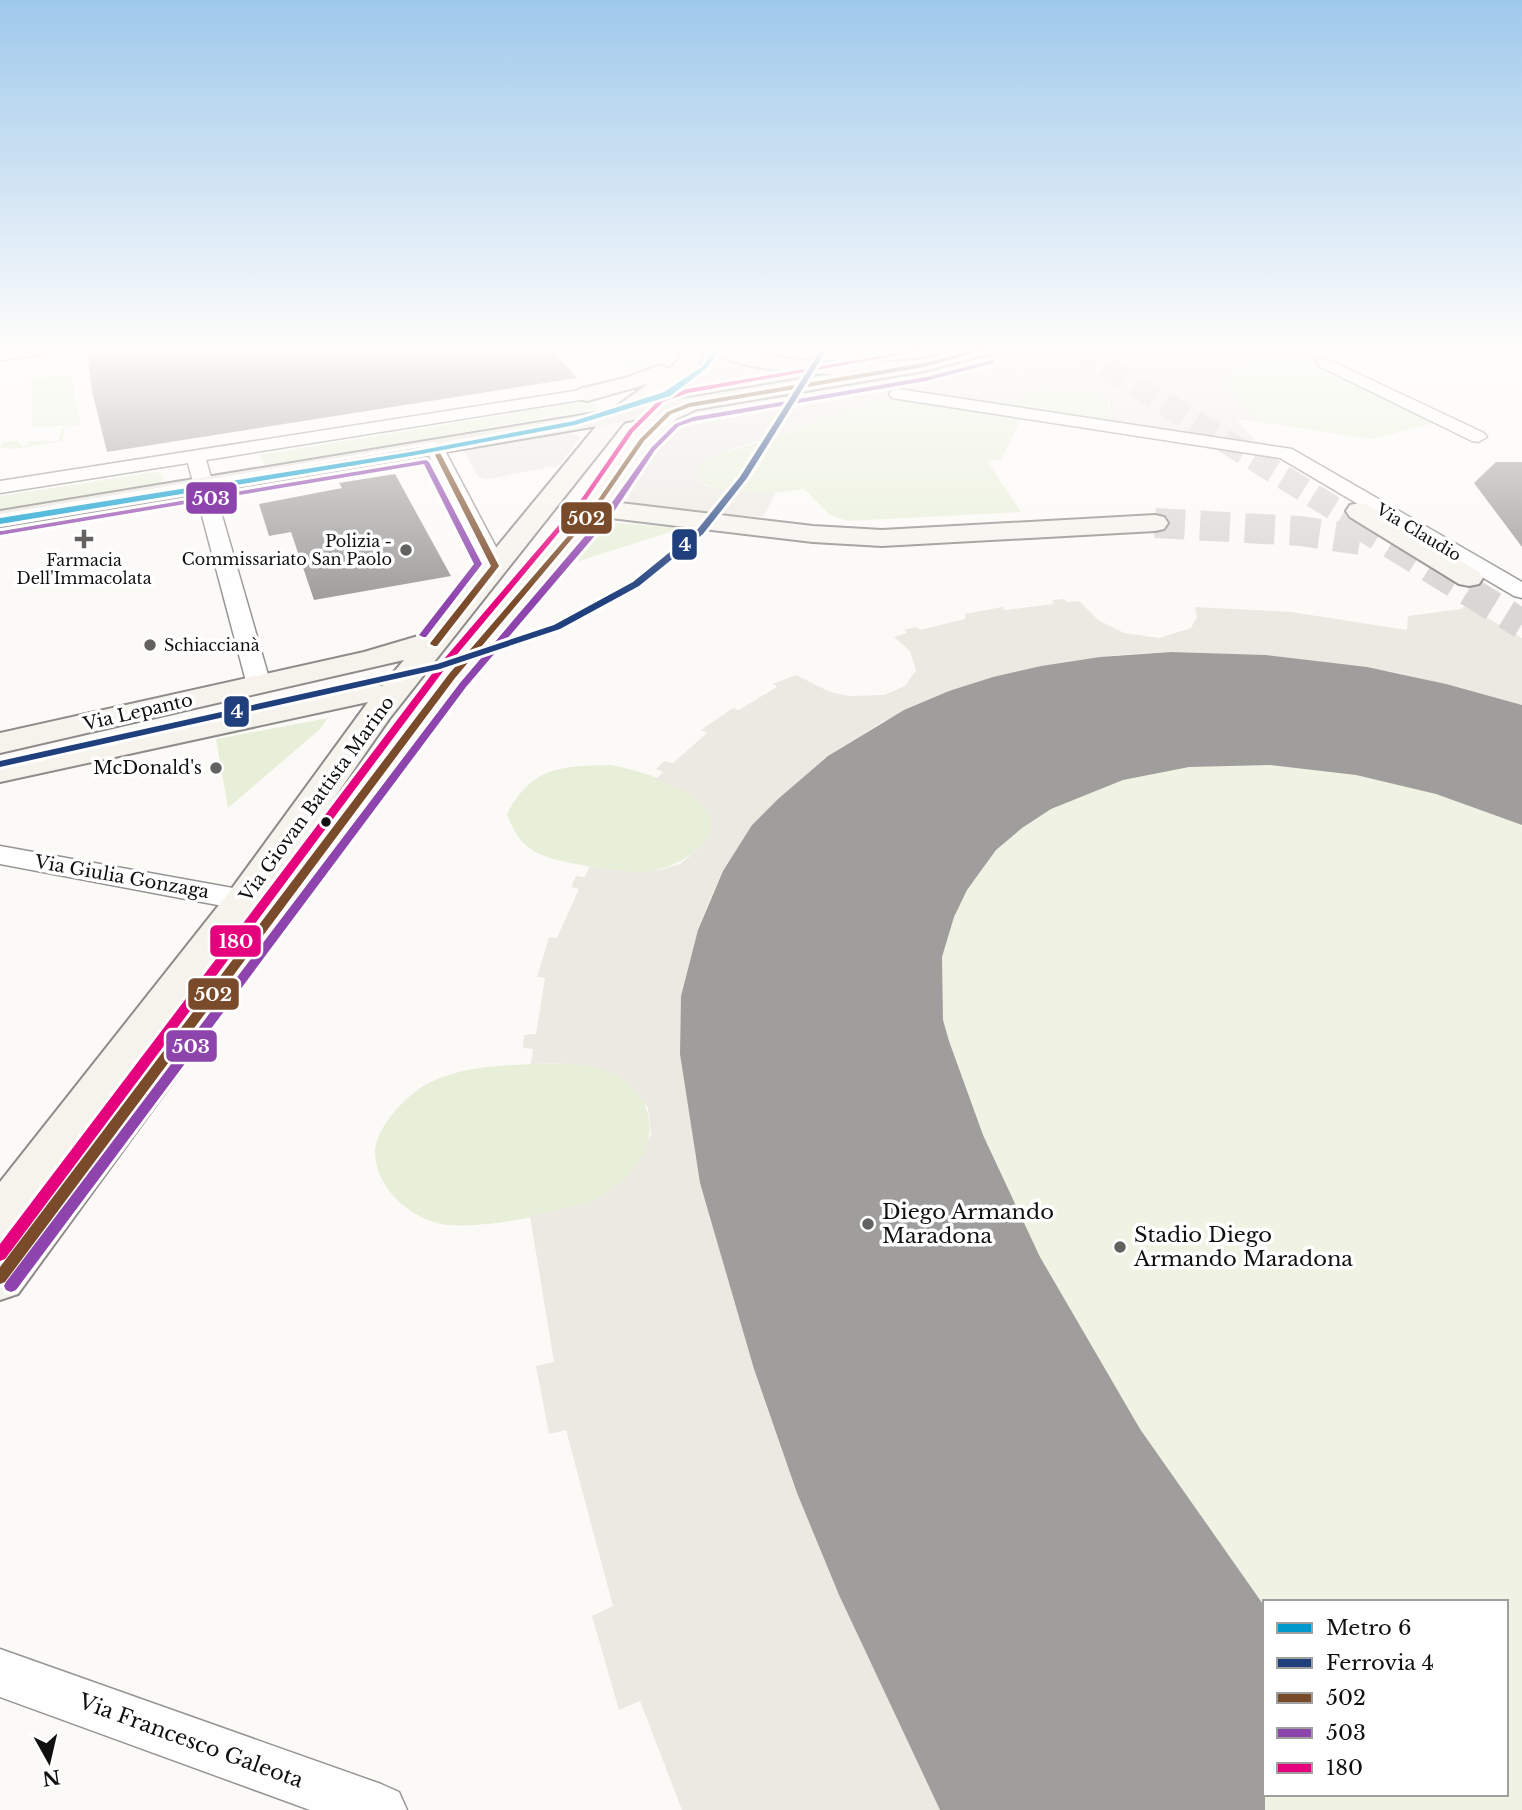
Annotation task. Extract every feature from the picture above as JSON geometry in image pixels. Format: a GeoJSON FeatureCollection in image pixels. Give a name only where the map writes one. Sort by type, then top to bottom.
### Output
{"type":"FeatureCollection","features":[{"type":"Feature","properties":{"kind":"main road"},"geometry":{"type":"LineString","coordinates":[[0,519],[527,432]]}},
{"type":"Feature","properties":{"kind":"main road"},"geometry":{"type":"LineString","coordinates":[[592,432],[599,438]]}},
{"type":"Feature","properties":{"kind":"main road","name":"Via Giovan Battista Marino"},"geometry":{"type":"LineString","coordinates":[[0,1218],[244,900],[373,702],[439,639],[495,565],[599,438],[609,432]]}},
{"type":"Feature","properties":{"kind":"main road","name":"Via Giovan Battista Marino"},"geometry":{"type":"LineString","coordinates":[[0,1278],[452,676],[594,508],[627,432]]}},
{"type":"Feature","properties":{"kind":"main road"},"geometry":{"type":"LineString","coordinates":[[594,508],[813,534],[882,538],[1155,523]]}},
{"type":"Feature","properties":{"kind":"main road","name":"Via Claudio"},"geometry":{"type":"LineString","coordinates":[[1359,511],[1469,578]]}},
{"type":"Feature","properties":{"kind":"main road"},"geometry":{"type":"LineString","coordinates":[[1360,540],[1394,549],[1435,570]]}},
{"type":"Feature","properties":{"kind":"main road","name":"Via Lepanto"},"geometry":{"type":"LineString","coordinates":[[0,743],[371,660],[439,639]]}},
{"type":"Feature","properties":{"kind":"main road","name":"Via Lepanto"},"geometry":{"type":"LineString","coordinates":[[0,772],[373,702]]}},
{"type":"Feature","properties":{"kind":"street"},"geometry":{"type":"LineString","coordinates":[[0,487],[344,432]]}},
{"type":"Feature","properties":{"kind":"street","name":"Via Claudio"},"geometry":{"type":"LineString","coordinates":[[1150,432],[1284,453],[1522,592]]}},
{"type":"Feature","properties":{"kind":"street"},"geometry":{"type":"LineString","coordinates":[[1469,432],[1478,437]]}},
{"type":"Feature","properties":{"kind":"street"},"geometry":{"type":"LineString","coordinates":[[434,447],[495,565]]}},
{"type":"Feature","properties":{"kind":"street"},"geometry":{"type":"LineString","coordinates":[[196,456],[259,685]]}},
{"type":"Feature","properties":{"kind":"street","name":"Via Giulia Gonzaga"},"geometry":{"type":"LineString","coordinates":[[0,855],[244,900]]}},
{"type":"Feature","properties":{"kind":"street","name":"Via Francesco Galeota"},"geometry":{"type":"LineString","coordinates":[[0,1673],[381,1810]]}},
{"type":"Feature","properties":{"kind":"green space"},"geometry":{"type":"Polygon","coordinates":[[[60,432],[64,432],[63,441],[16,449],[0,448],[2,443],[17,440],[23,447],[30,441],[58,441],[60,432]]]}},
{"type":"Feature","properties":{"kind":"green space"},"geometry":{"type":"Polygon","coordinates":[[[397,432],[461,432],[265,466],[260,455],[397,432]]]}},
{"type":"Feature","properties":{"kind":"green space"},"geometry":{"type":"Polygon","coordinates":[[[787,432],[1014,432],[1001,460],[987,461],[1021,512],[848,521],[830,515],[804,489],[747,494],[719,490],[707,485],[696,477],[698,467],[710,458],[787,432]]]}},
{"type":"Feature","properties":{"kind":"green space"},"geometry":{"type":"Polygon","coordinates":[[[1328,432],[1397,432],[1371,439],[1328,432]]]}},
{"type":"Feature","properties":{"kind":"green space"},"geometry":{"type":"Polygon","coordinates":[[[155,472],[162,474],[163,483],[0,510],[0,496],[155,472]]]}},
{"type":"Feature","properties":{"kind":"green space"},"geometry":{"type":"Polygon","coordinates":[[[619,523],[683,528],[576,562],[604,529],[619,523]]]}},
{"type":"Feature","properties":{"kind":"green space","name":"Stadio Diego Armando Maradona"},"geometry":{"type":"Polygon","coordinates":[[[1200,652],[1282,657],[1403,675],[1522,705],[1522,1810],[940,1810],[883,1692],[786,1463],[729,1286],[703,1195],[688,1128],[679,1060],[679,1028],[681,997],[689,957],[701,918],[737,849],[761,818],[818,764],[852,741],[933,699],[976,684],[1063,663],[1108,657],[1200,652]]]}},
{"type":"Feature","properties":{"kind":"green space"},"geometry":{"type":"Polygon","coordinates":[[[328,718],[319,730],[228,808],[216,739],[328,718]]]}},
{"type":"Feature","properties":{"kind":"green space"},"geometry":{"type":"Polygon","coordinates":[[[612,765],[667,782],[697,799],[709,812],[712,826],[708,838],[685,859],[670,866],[632,873],[600,869],[541,855],[518,837],[507,814],[527,786],[550,772],[563,768],[612,765]]]}},
{"type":"Feature","properties":{"kind":"green space"},"geometry":{"type":"Polygon","coordinates":[[[564,1063],[615,1074],[630,1084],[641,1097],[647,1111],[650,1126],[643,1157],[634,1171],[614,1189],[593,1201],[558,1212],[499,1223],[462,1226],[422,1217],[389,1191],[377,1167],[377,1143],[387,1121],[414,1093],[433,1081],[464,1071],[497,1066],[564,1063]]]}},
{"type":"Feature","properties":{"kind":"shaded area"},"geometry":{"type":"Polygon","coordinates":[[[666,432],[784,432],[710,458],[698,467],[696,477],[706,486],[726,491],[776,492],[763,517],[633,505],[626,500],[666,432]]]}},
{"type":"Feature","properties":{"kind":"shaded area"},"geometry":{"type":"Polygon","coordinates":[[[1164,432],[1248,432],[1262,448],[1164,432]]]}},
{"type":"Feature","properties":{"kind":"shaded area"},"geometry":{"type":"Polygon","coordinates":[[[559,433],[575,434],[580,438],[559,465],[488,479],[478,477],[463,449],[559,433]]]}},
{"type":"Feature","properties":{"kind":"shaded area"},"geometry":{"type":"Polygon","coordinates":[[[1064,599],[1067,602],[1079,601],[1098,620],[1124,633],[1159,638],[1191,628],[1197,617],[1195,607],[1291,612],[1407,630],[1408,616],[1463,607],[1485,611],[1484,616],[1522,638],[1522,705],[1394,672],[1266,655],[1171,652],[1118,655],[1041,666],[949,691],[882,722],[828,756],[752,825],[723,871],[710,898],[698,930],[681,996],[680,1054],[700,1183],[754,1369],[797,1493],[839,1595],[940,1810],[682,1810],[640,1701],[619,1710],[592,1616],[613,1606],[566,1430],[549,1434],[536,1366],[554,1362],[530,1216],[591,1202],[623,1182],[642,1156],[651,1134],[648,1108],[631,1086],[615,1074],[594,1067],[564,1063],[531,1064],[533,1049],[523,1048],[524,1035],[536,1034],[545,978],[537,977],[549,937],[557,938],[579,889],[571,887],[576,876],[585,877],[589,867],[640,873],[660,870],[680,864],[702,846],[709,835],[711,823],[707,811],[698,800],[684,791],[656,779],[663,772],[656,769],[664,761],[673,763],[707,733],[701,730],[733,708],[739,710],[777,687],[773,684],[796,675],[830,692],[848,696],[884,695],[905,686],[916,670],[910,651],[894,637],[907,633],[904,630],[916,627],[920,630],[965,619],[965,614],[1002,607],[1005,610],[1054,604],[1052,600],[1064,599]]]}},
{"type":"Feature","properties":{"kind":"building"},"geometry":{"type":"Polygon","coordinates":[[[102,432],[231,432],[107,452],[102,432]]]}},
{"type":"Feature","properties":{"kind":"building"},"geometry":{"type":"Polygon","coordinates":[[[1496,462],[1522,462],[1522,547],[1474,483],[1496,462]]]}},
{"type":"Feature","properties":{"kind":"building","name":"Polizia - Commissariato San Paolo"},"geometry":{"type":"Polygon","coordinates":[[[395,474],[451,576],[314,600],[291,532],[269,536],[259,504],[342,488],[339,483],[395,474]]]}},
{"type":"Feature","properties":{"kind":"building","name":"Diego Armando Maradona"},"geometry":{"type":"Polygon","coordinates":[[[1171,652],[1266,655],[1367,667],[1446,684],[1522,705],[1522,825],[1436,794],[1356,775],[1270,765],[1189,767],[1123,780],[1051,809],[996,850],[967,890],[954,917],[942,957],[943,1020],[949,1041],[983,1135],[1040,1257],[1140,1429],[1263,1604],[1265,1810],[940,1810],[839,1595],[797,1493],[754,1369],[700,1183],[680,1054],[681,996],[698,930],[723,871],[752,825],[778,799],[828,756],[904,710],[949,691],[993,677],[1100,657],[1171,652]]]}},
{"type":"Feature","properties":{"kind":"tunnel"},"geometry":{"type":"LineString","coordinates":[[1211,432],[1356,522]]}},
{"type":"Feature","properties":{"kind":"tunnel"},"geometry":{"type":"LineString","coordinates":[[1353,520],[1522,624]]}},
{"type":"Feature","properties":{"kind":"tunnel"},"geometry":{"type":"LineString","coordinates":[[1155,523],[1301,531],[1360,540]]}},
{"type":"Feature","properties":{"kind":"metro line","name":"6"},"geometry":{"type":"LineString","coordinates":[[0,521],[411,454],[525,432]]}},
{"type":"Feature","properties":{"kind":"rail line","name":"4"},"geometry":{"type":"LineString","coordinates":[[0,764],[440,666],[557,627],[636,584],[700,532],[743,478],[772,432]]}},
{"type":"Feature","properties":{"kind":"transit line","name":"180"},"geometry":{"type":"LineString","coordinates":[[0,1255],[441,668],[584,499],[630,432]]}},
{"type":"Feature","properties":{"kind":"transit line","name":"502"},"geometry":{"type":"LineString","coordinates":[[0,1278],[452,676],[595,508],[650,432]]}},
{"type":"Feature","properties":{"kind":"transit line","name":"503"},"geometry":{"type":"LineString","coordinates":[[11,1286],[463,685],[606,517],[653,449],[670,432]]}},
{"type":"Feature","properties":{"kind":"transit line","name":"502"},"geometry":{"type":"LineString","coordinates":[[0,519],[434,447],[495,566],[434,644]]}},
{"type":"Feature","properties":{"kind":"transit line","name":"503"},"geometry":{"type":"LineString","coordinates":[[2,533],[426,462],[478,564],[423,635]]}},
{"type":"Feature","properties":{"kind":"place","name":"Farmacia Dell'Immacolata"},"geometry":{"type":"Point","coordinates":[84,539]}},
{"type":"Feature","properties":{"kind":"place","name":"Polizia - Commissariato San Paolo"},"geometry":{"type":"Point","coordinates":[406,550]}},
{"type":"Feature","properties":{"kind":"place","name":"Schiaccianà"},"geometry":{"type":"Point","coordinates":[150,645]}},
{"type":"Feature","properties":{"kind":"place","name":"McDonald's"},"geometry":{"type":"Point","coordinates":[216,768]}},
{"type":"Feature","properties":{"kind":"place","name":"Diego Armando Maradona"},"geometry":{"type":"Point","coordinates":[868,1224]}},
{"type":"Feature","properties":{"kind":"place","name":"Stadio Diego Armando Maradona"},"geometry":{"type":"Point","coordinates":[1120,1247]}}]}
